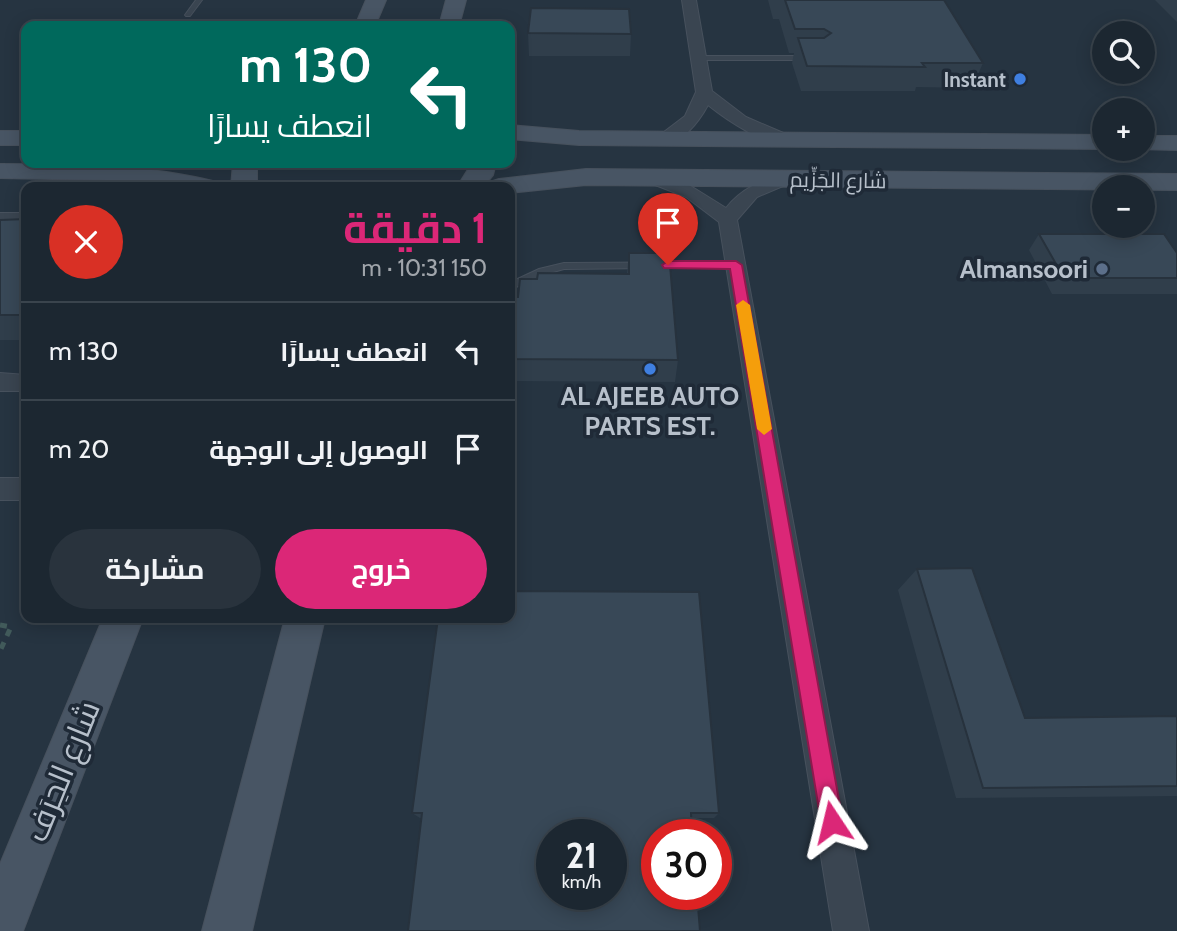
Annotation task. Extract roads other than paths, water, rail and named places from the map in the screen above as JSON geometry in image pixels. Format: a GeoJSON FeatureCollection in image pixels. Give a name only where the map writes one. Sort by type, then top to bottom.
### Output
{"type":"FeatureCollection","features":[{"type":"Feature","properties":{"kind":"street"},"geometry":{"type":"LineString","coordinates":[[367,21],[376,0]]}},
{"type":"Feature","properties":{"kind":"street"},"geometry":{"type":"LineString","coordinates":[[450,21],[456,0]]}},
{"type":"Feature","properties":{"kind":"street"},"geometry":{"type":"LineString","coordinates":[[666,139],[690,122],[703,102],[704,92],[689,0]]}},
{"type":"Feature","properties":{"kind":"street"},"geometry":{"type":"LineString","coordinates":[[704,92],[727,113],[743,123],[782,139]]}},
{"type":"Feature","properties":{"kind":"street","name":"شارع الجَزِّيم"},"geometry":{"type":"LineString","coordinates":[[515,133],[579,138],[1092,142]]}},
{"type":"Feature","properties":{"kind":"street"},"geometry":{"type":"LineString","coordinates":[[0,138],[21,138]]}},
{"type":"Feature","properties":{"kind":"street"},"geometry":{"type":"LineString","coordinates":[[1155,142],[1177,143]]}},
{"type":"Feature","properties":{"kind":"street"},"geometry":{"type":"LineString","coordinates":[[0,171],[127,174],[184,182]]}},
{"type":"Feature","properties":{"kind":"street","name":"شارع الجَزِّيم"},"geometry":{"type":"LineString","coordinates":[[515,185],[586,177],[1177,182]]}},
{"type":"Feature","properties":{"kind":"street"},"geometry":{"type":"LineString","coordinates":[[651,177],[703,198],[728,220]]}},
{"type":"Feature","properties":{"kind":"street"},"geometry":{"type":"LineString","coordinates":[[784,179],[748,194],[734,208],[728,220],[851,931]]}},
{"type":"Feature","properties":{"kind":"street"},"geometry":{"type":"LineString","coordinates":[[0,219],[21,219]]}},
{"type":"Feature","properties":{"kind":"street"},"geometry":{"type":"LineString","coordinates":[[0,382],[21,383]]}},
{"type":"Feature","properties":{"kind":"street"},"geometry":{"type":"LineString","coordinates":[[0,489],[21,489]]}},
{"type":"Feature","properties":{"kind":"street","name":"شارع الحِرَف"},"geometry":{"type":"LineString","coordinates":[[0,925],[121,623]]}},
{"type":"Feature","properties":{"kind":"street"},"geometry":{"type":"LineString","coordinates":[[227,931],[304,623]]}},
{"type":"Feature","properties":{"kind":"lane"},"geometry":{"type":"LineString","coordinates":[[188,15],[199,0]]}},
{"type":"Feature","properties":{"kind":"lane"},"geometry":{"type":"LineString","coordinates":[[699,58],[818,58]]}},
{"type":"Feature","properties":{"kind":"lane"},"geometry":{"type":"LineString","coordinates":[[515,283],[543,271],[564,267],[736,265]]}},
{"type":"Feature","properties":{"kind":"place","name":"Instant"},"geometry":{"type":"Point","coordinates":[1020,79]}},
{"type":"Feature","properties":{"kind":"place","name":"Almansoori"},"geometry":{"type":"Point","coordinates":[1102,269]}},
{"type":"Feature","properties":{"kind":"place","name":"AL AJEEB AUTO PARTS EST."},"geometry":{"type":"Point","coordinates":[650,369]}}]}
